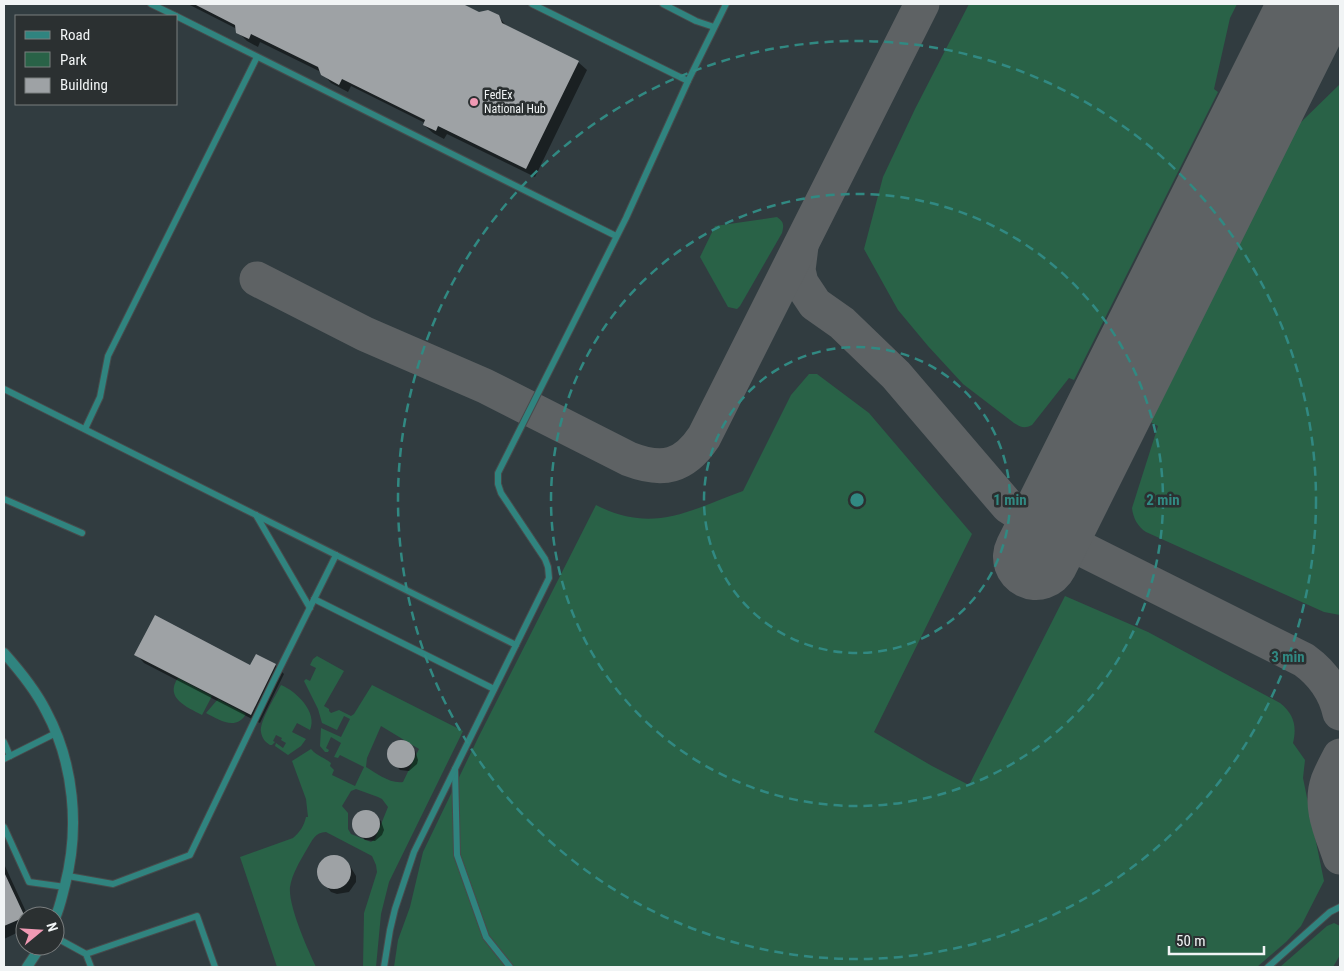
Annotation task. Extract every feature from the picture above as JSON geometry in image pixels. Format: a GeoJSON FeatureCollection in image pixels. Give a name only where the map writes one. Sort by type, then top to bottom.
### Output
{"type":"FeatureCollection","features":[{"type":"Feature","properties":{"kind":"street"},"geometry":{"type":"LineString","coordinates":[[4,653],[25,677],[37,695],[56,733],[66,765],[72,797],[72,853],[60,906]]}},
{"type":"Feature","properties":{"kind":"street"},"geometry":{"type":"LineString","coordinates":[[27,967],[34,956]]}},
{"type":"Feature","properties":{"kind":"lane"},"geometry":{"type":"LineString","coordinates":[[151,4],[174,15]]}},
{"type":"Feature","properties":{"kind":"lane"},"geometry":{"type":"LineString","coordinates":[[532,4],[688,81]]}},
{"type":"Feature","properties":{"kind":"lane"},"geometry":{"type":"LineString","coordinates":[[663,4],[714,27]]}},
{"type":"Feature","properties":{"kind":"lane"},"geometry":{"type":"LineString","coordinates":[[384,967],[390,930],[406,872],[455,767],[545,586],[549,572],[545,559],[502,493],[498,484],[498,473],[616,236],[726,4]]}},
{"type":"Feature","properties":{"kind":"lane"},"geometry":{"type":"LineString","coordinates":[[178,17],[616,236]]}},
{"type":"Feature","properties":{"kind":"lane"},"geometry":{"type":"LineString","coordinates":[[85,429],[100,398],[108,356],[257,57]]}},
{"type":"Feature","properties":{"kind":"lane"},"geometry":{"type":"LineString","coordinates":[[4,389],[516,644]]}},
{"type":"Feature","properties":{"kind":"lane"},"geometry":{"type":"LineString","coordinates":[[4,499],[82,533]]}},
{"type":"Feature","properties":{"kind":"lane"},"geometry":{"type":"LineString","coordinates":[[255,514],[310,608]]}},
{"type":"Feature","properties":{"kind":"lane"},"geometry":{"type":"LineString","coordinates":[[68,876],[114,884],[190,854],[336,555]]}},
{"type":"Feature","properties":{"kind":"lane"},"geometry":{"type":"LineString","coordinates":[[314,598],[494,689]]}},
{"type":"Feature","properties":{"kind":"lane"},"geometry":{"type":"LineString","coordinates":[[4,759],[56,733]]}},
{"type":"Feature","properties":{"kind":"lane"},"geometry":{"type":"LineString","coordinates":[[4,742],[10,756]]}},
{"type":"Feature","properties":{"kind":"lane"},"geometry":{"type":"LineString","coordinates":[[455,767],[457,855],[486,937],[510,967]]}},
{"type":"Feature","properties":{"kind":"lane"},"geometry":{"type":"LineString","coordinates":[[4,827],[29,882],[65,887]]}},
{"type":"Feature","properties":{"kind":"lane"},"geometry":{"type":"LineString","coordinates":[[1268,967],[1330,912],[1340,907]]}},
{"type":"Feature","properties":{"kind":"lane"},"geometry":{"type":"LineString","coordinates":[[86,954],[197,916],[215,967]]}},
{"type":"Feature","properties":{"kind":"lane"},"geometry":{"type":"LineString","coordinates":[[65,943],[86,954],[90,967]]}},
{"type":"Feature","properties":{"kind":"shaded area"},"geometry":{"type":"Polygon","coordinates":[[[4,4],[1340,4],[1340,967],[4,967],[4,4]]]}},
{"type":"Feature","properties":{"kind":"green space"},"geometry":{"type":"Polygon","coordinates":[[[969,4],[1237,4],[1230,18],[1214,89],[1218,92],[1074,380],[1069,378],[1032,425],[1027,427],[1014,423],[963,384],[928,346],[898,310],[864,249],[883,177],[915,109],[969,4]]]}},
{"type":"Feature","properties":{"kind":"green space"},"geometry":{"type":"Polygon","coordinates":[[[1340,84],[1340,615],[1324,612],[1146,532],[1136,522],[1132,508],[1158,426],[1150,422],[1294,132],[1298,125],[1340,84]]]}},
{"type":"Feature","properties":{"kind":"green space"},"geometry":{"type":"Polygon","coordinates":[[[777,217],[783,224],[782,233],[740,306],[737,309],[728,307],[700,257],[715,226],[777,217]]]}},
{"type":"Feature","properties":{"kind":"green space"},"geometry":{"type":"Polygon","coordinates":[[[809,374],[817,374],[869,413],[972,534],[874,732],[969,785],[1065,596],[1148,632],[1285,707],[1293,721],[1295,731],[1293,743],[1305,760],[1303,778],[1324,881],[1301,926],[1257,967],[394,967],[398,940],[410,907],[423,852],[478,738],[596,505],[616,514],[653,519],[687,512],[743,491],[791,395],[809,374]]]}},
{"type":"Feature","properties":{"kind":"green space"},"geometry":{"type":"Polygon","coordinates":[[[317,656],[344,671],[324,706],[331,713],[339,710],[351,716],[354,714],[372,685],[463,731],[389,882],[381,914],[376,967],[363,967],[364,913],[377,872],[372,856],[326,832],[322,832],[312,840],[297,868],[290,887],[290,895],[299,928],[316,967],[277,967],[240,857],[293,838],[301,829],[306,817],[308,817],[306,799],[292,761],[311,749],[331,763],[330,766],[334,770],[332,775],[355,786],[364,767],[340,755],[338,758],[334,757],[341,743],[331,737],[326,748],[329,750],[328,752],[325,752],[320,746],[321,728],[341,737],[350,719],[344,716],[337,730],[322,723],[318,709],[304,681],[306,679],[310,681],[316,668],[310,665],[317,656]],[[381,726],[367,758],[366,767],[388,780],[403,782],[419,749],[381,726]],[[356,789],[351,791],[342,806],[348,813],[348,829],[351,834],[371,842],[375,839],[388,807],[382,799],[356,789]]]}},
{"type":"Feature","properties":{"kind":"green space"},"geometry":{"type":"Polygon","coordinates":[[[178,678],[212,696],[202,715],[184,705],[175,696],[174,685],[178,678]]]}},
{"type":"Feature","properties":{"kind":"green space"},"geometry":{"type":"Polygon","coordinates":[[[281,685],[293,692],[304,703],[311,716],[312,723],[310,730],[297,723],[292,732],[306,739],[301,746],[288,755],[275,746],[276,743],[283,748],[286,743],[281,740],[282,738],[276,735],[273,741],[275,742],[270,745],[264,740],[261,732],[265,715],[281,685]]]}},
{"type":"Feature","properties":{"kind":"green space"},"geometry":{"type":"Polygon","coordinates":[[[218,699],[246,714],[242,719],[232,723],[222,721],[206,713],[218,699]]]}},
{"type":"Feature","properties":{"kind":"green space"},"geometry":{"type":"Polygon","coordinates":[[[1334,923],[1340,926],[1340,955],[1333,967],[1280,967],[1327,926],[1334,923]]]}},
{"type":"Feature","properties":{"kind":"building","name":"FedEx National Hub"},"geometry":{"type":"Polygon","coordinates":[[[194,4],[463,4],[479,12],[488,10],[499,15],[502,23],[579,61],[526,169],[438,126],[436,131],[423,125],[425,120],[342,79],[339,85],[321,75],[318,67],[251,34],[249,39],[236,33],[235,25],[194,4]]]}},
{"type":"Feature","properties":{"kind":"building"},"geometry":{"type":"Polygon","coordinates":[[[155,615],[250,665],[256,654],[276,664],[251,715],[134,655],[155,615]]]}},
{"type":"Feature","properties":{"kind":"building"},"geometry":{"type":"Polygon","coordinates":[[[401,740],[411,744],[415,754],[411,764],[401,768],[391,764],[387,754],[391,744],[401,740]]]}},
{"type":"Feature","properties":{"kind":"building"},"geometry":{"type":"Polygon","coordinates":[[[366,810],[376,814],[380,824],[376,834],[366,838],[356,834],[352,824],[356,814],[366,810]]]}},
{"type":"Feature","properties":{"kind":"building"},"geometry":{"type":"Polygon","coordinates":[[[334,855],[346,860],[351,872],[346,884],[334,889],[322,884],[317,872],[322,860],[334,855]]]}},
{"type":"Feature","properties":{"kind":"building"},"geometry":{"type":"Polygon","coordinates":[[[4,872],[20,906],[15,906],[15,921],[4,926],[4,872]]]}},
{"type":"Feature","properties":{"kind":"taxiway"},"geometry":{"type":"LineString","coordinates":[[257,279],[365,334],[485,386],[629,459],[662,466],[680,461],[689,455],[704,437],[922,4]]}},
{"type":"Feature","properties":{"kind":"taxiway"},"geometry":{"type":"LineString","coordinates":[[1241,154],[1299,39],[1320,20],[1340,10]]}},
{"type":"Feature","properties":{"kind":"taxiway"},"geometry":{"type":"LineString","coordinates":[[801,246],[798,270],[801,283],[815,304],[842,323],[896,375],[1008,506],[1048,532],[1304,660],[1327,683],[1335,697],[1340,713]]}},
{"type":"Feature","properties":{"kind":"taxiway"},"geometry":{"type":"LineString","coordinates":[[1340,756],[1328,781],[1325,800],[1330,829],[1340,857]]}},
{"type":"Feature","properties":{"kind":"runway"},"geometry":{"type":"LineString","coordinates":[[1036,557],[1312,4]]}},
{"type":"Feature","properties":{"kind":"place","name":"FedEx National Hub"},"geometry":{"type":"Point","coordinates":[474,102]}}]}
